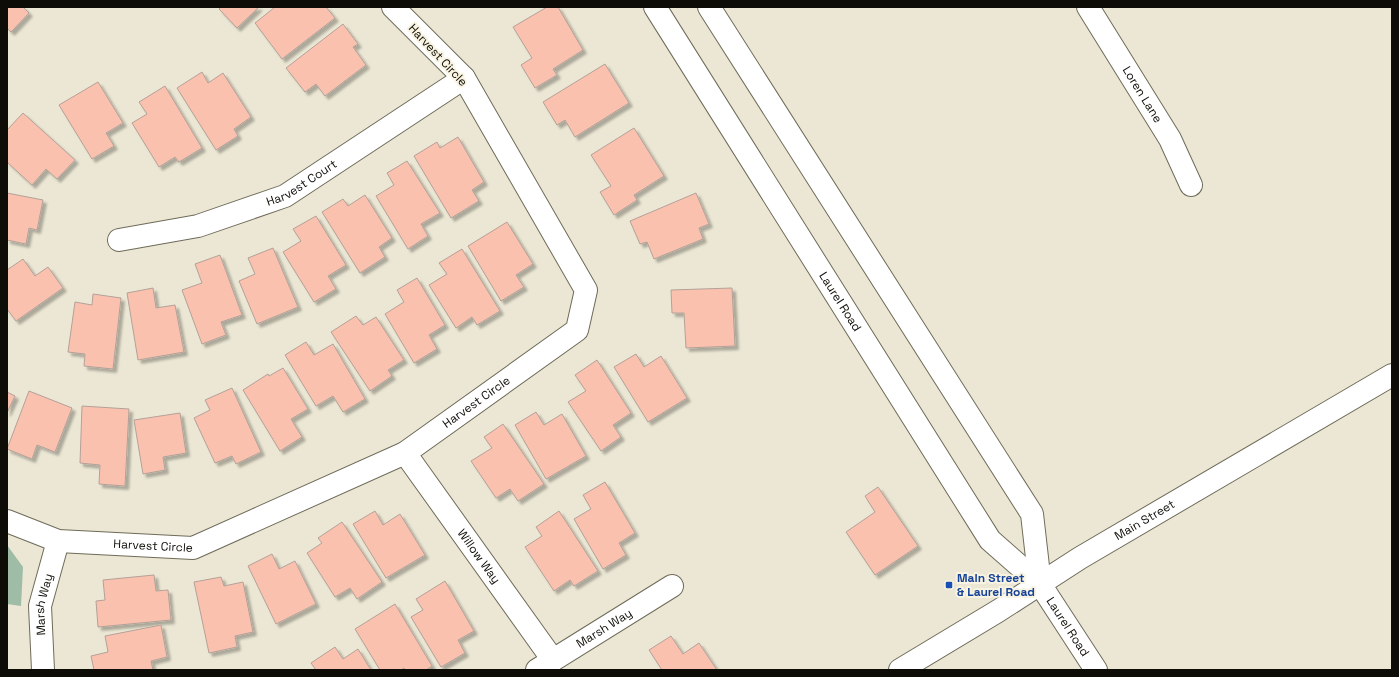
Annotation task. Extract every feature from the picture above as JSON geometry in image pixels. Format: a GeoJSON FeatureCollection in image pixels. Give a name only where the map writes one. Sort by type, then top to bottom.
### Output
{"type":"FeatureCollection","features":[{"type":"Feature","properties":{"kind":"street","name":"Harvest Circle"},"geometry":{"type":"LineString","coordinates":[[7,521],[58,542],[193,548],[405,453],[577,330],[586,290],[464,78],[393,7]]}},
{"type":"Feature","properties":{"kind":"street","name":"Laurel Road"},"geometry":{"type":"LineString","coordinates":[[655,7],[990,540],[1040,584],[1096,670]]}},
{"type":"Feature","properties":{"kind":"street","name":"Laurel Road"},"geometry":{"type":"LineString","coordinates":[[709,7],[1032,514],[1040,584]]}},
{"type":"Feature","properties":{"kind":"street","name":"Loren Lane"},"geometry":{"type":"LineString","coordinates":[[1088,7],[1170,139],[1191,185]]}},
{"type":"Feature","properties":{"kind":"street","name":"Harvest Court"},"geometry":{"type":"LineString","coordinates":[[119,240],[198,226],[285,196],[464,78]]}},
{"type":"Feature","properties":{"kind":"street","name":"Main Street"},"geometry":{"type":"LineString","coordinates":[[900,670],[1080,558],[1392,375]]}},
{"type":"Feature","properties":{"kind":"street","name":"Willow Way"},"geometry":{"type":"LineString","coordinates":[[405,453],[545,665]]}},
{"type":"Feature","properties":{"kind":"street","name":"Marsh Way"},"geometry":{"type":"LineString","coordinates":[[44,670],[40,606],[58,542]]}},
{"type":"Feature","properties":{"kind":"street","name":"Marsh Way"},"geometry":{"type":"LineString","coordinates":[[545,665],[672,586]]}},
{"type":"Feature","properties":{"kind":"green space"},"geometry":{"type":"Polygon","coordinates":[[[7,545],[23,567],[21,606],[7,604],[7,545]]]}},
{"type":"Feature","properties":{"kind":"building"},"geometry":{"type":"Polygon","coordinates":[[[7,7],[23,7],[29,13],[11,32],[7,28],[7,7]]]}},
{"type":"Feature","properties":{"kind":"building"},"geometry":{"type":"Polygon","coordinates":[[[221,7],[259,7],[237,28],[219,9],[221,7]]]}},
{"type":"Feature","properties":{"kind":"building"},"geometry":{"type":"Polygon","coordinates":[[[275,7],[326,7],[335,18],[282,59],[255,23],[275,7]]]}},
{"type":"Feature","properties":{"kind":"building"},"geometry":{"type":"Polygon","coordinates":[[[547,7],[558,7],[583,50],[553,69],[557,75],[535,88],[521,65],[532,58],[513,27],[547,7]]]}},
{"type":"Feature","properties":{"kind":"building"},"geometry":{"type":"Polygon","coordinates":[[[343,24],[358,44],[353,47],[366,65],[325,96],[316,84],[305,92],[286,68],[343,24]]]}},
{"type":"Feature","properties":{"kind":"building"},"geometry":{"type":"Polygon","coordinates":[[[605,64],[629,103],[575,137],[565,120],[557,125],[543,102],[605,64]]]}},
{"type":"Feature","properties":{"kind":"building"},"geometry":{"type":"Polygon","coordinates":[[[202,72],[208,83],[223,73],[251,117],[234,129],[238,136],[216,150],[177,88],[202,72]]]}},
{"type":"Feature","properties":{"kind":"building"},"geometry":{"type":"Polygon","coordinates":[[[98,82],[123,123],[106,133],[114,146],[92,159],[59,105],[98,82]]]}},
{"type":"Feature","properties":{"kind":"building"},"geometry":{"type":"Polygon","coordinates":[[[165,86],[202,148],[179,162],[175,157],[159,167],[132,123],[147,114],[139,102],[165,86]]]}},
{"type":"Feature","properties":{"kind":"building"},"geometry":{"type":"Polygon","coordinates":[[[23,113],[75,160],[57,179],[46,169],[32,185],[7,162],[7,130],[23,113]]]}},
{"type":"Feature","properties":{"kind":"building"},"geometry":{"type":"Polygon","coordinates":[[[634,128],[664,176],[634,195],[637,200],[614,215],[600,192],[611,186],[591,155],[634,128]]]}},
{"type":"Feature","properties":{"kind":"building"},"geometry":{"type":"Polygon","coordinates":[[[458,137],[484,182],[472,190],[479,201],[451,218],[414,156],[437,142],[440,148],[458,137]]]}},
{"type":"Feature","properties":{"kind":"building"},"geometry":{"type":"Polygon","coordinates":[[[407,161],[440,213],[421,224],[428,236],[408,249],[376,196],[394,185],[387,173],[407,161]]]}},
{"type":"Feature","properties":{"kind":"building"},"geometry":{"type":"Polygon","coordinates":[[[7,193],[43,200],[37,230],[29,228],[26,244],[7,240],[7,193]]]}},
{"type":"Feature","properties":{"kind":"building"},"geometry":{"type":"Polygon","coordinates":[[[696,193],[709,224],[699,228],[703,239],[654,259],[647,242],[640,244],[630,221],[696,193]]]}},
{"type":"Feature","properties":{"kind":"building"},"geometry":{"type":"Polygon","coordinates":[[[365,195],[392,238],[379,247],[385,257],[360,273],[322,212],[343,199],[348,206],[365,195]]]}},
{"type":"Feature","properties":{"kind":"building"},"geometry":{"type":"Polygon","coordinates":[[[316,216],[346,265],[328,276],[336,289],[314,302],[283,252],[301,241],[293,229],[316,216]]]}},
{"type":"Feature","properties":{"kind":"building"},"geometry":{"type":"Polygon","coordinates":[[[507,222],[533,264],[516,275],[524,287],[501,301],[468,246],[507,222]]]}},
{"type":"Feature","properties":{"kind":"building"},"geometry":{"type":"Polygon","coordinates":[[[273,248],[298,307],[257,324],[239,281],[255,274],[248,258],[273,248]]]}},
{"type":"Feature","properties":{"kind":"building"},"geometry":{"type":"Polygon","coordinates":[[[462,249],[500,311],[477,325],[472,317],[456,328],[429,285],[447,274],[439,263],[462,249]]]}},
{"type":"Feature","properties":{"kind":"building"},"geometry":{"type":"Polygon","coordinates":[[[220,255],[242,315],[221,322],[226,335],[202,344],[182,290],[202,283],[195,264],[220,255]]]}},
{"type":"Feature","properties":{"kind":"building"},"geometry":{"type":"Polygon","coordinates":[[[23,259],[35,276],[48,267],[63,288],[16,321],[7,309],[7,270],[23,259]]]}},
{"type":"Feature","properties":{"kind":"building"},"geometry":{"type":"Polygon","coordinates":[[[417,278],[445,325],[429,335],[437,349],[414,363],[385,314],[404,302],[397,290],[417,278]]]}},
{"type":"Feature","properties":{"kind":"building"},"geometry":{"type":"Polygon","coordinates":[[[153,288],[156,308],[175,305],[184,352],[138,360],[127,293],[153,288]]]}},
{"type":"Feature","properties":{"kind":"building"},"geometry":{"type":"Polygon","coordinates":[[[732,288],[735,346],[686,348],[684,313],[672,313],[671,290],[732,288]]]}},
{"type":"Feature","properties":{"kind":"building"},"geometry":{"type":"Polygon","coordinates":[[[93,294],[121,298],[113,369],[84,366],[85,354],[68,352],[75,302],[92,305],[93,294]]]}},
{"type":"Feature","properties":{"kind":"building"},"geometry":{"type":"Polygon","coordinates":[[[356,316],[363,325],[376,317],[404,360],[388,370],[392,376],[370,391],[331,332],[356,316]]]}},
{"type":"Feature","properties":{"kind":"building"},"geometry":{"type":"Polygon","coordinates":[[[306,342],[314,355],[333,344],[365,399],[343,412],[333,396],[316,406],[285,355],[306,342]]]}},
{"type":"Feature","properties":{"kind":"building"},"geometry":{"type":"Polygon","coordinates":[[[636,354],[644,367],[661,356],[687,398],[648,422],[614,367],[636,354]]]}},
{"type":"Feature","properties":{"kind":"building"},"geometry":{"type":"Polygon","coordinates":[[[597,360],[631,413],[613,425],[621,437],[601,451],[568,402],[586,391],[575,375],[597,360]]]}},
{"type":"Feature","properties":{"kind":"building"},"geometry":{"type":"Polygon","coordinates":[[[283,368],[308,409],[291,419],[302,437],[280,451],[243,390],[268,374],[269,376],[283,368]]]}},
{"type":"Feature","properties":{"kind":"building"},"geometry":{"type":"Polygon","coordinates":[[[232,388],[261,452],[236,464],[232,456],[215,463],[194,418],[210,410],[205,400],[232,388]]]}},
{"type":"Feature","properties":{"kind":"building"},"geometry":{"type":"Polygon","coordinates":[[[29,391],[72,408],[55,452],[37,445],[32,459],[7,449],[29,391]]]}},
{"type":"Feature","properties":{"kind":"building"},"geometry":{"type":"Polygon","coordinates":[[[7,392],[15,396],[7,413],[7,392]]]}},
{"type":"Feature","properties":{"kind":"building"},"geometry":{"type":"Polygon","coordinates":[[[82,406],[129,409],[125,486],[99,484],[100,465],[80,463],[82,406]]]}},
{"type":"Feature","properties":{"kind":"building"},"geometry":{"type":"Polygon","coordinates":[[[536,412],[544,425],[562,414],[586,456],[546,479],[515,425],[536,412]]]}},
{"type":"Feature","properties":{"kind":"building"},"geometry":{"type":"Polygon","coordinates":[[[180,413],[186,453],[163,457],[165,470],[143,474],[134,420],[180,413]]]}},
{"type":"Feature","properties":{"kind":"building"},"geometry":{"type":"Polygon","coordinates":[[[503,424],[544,484],[518,501],[510,489],[496,498],[471,461],[492,448],[484,437],[503,424]]]}},
{"type":"Feature","properties":{"kind":"building"},"geometry":{"type":"Polygon","coordinates":[[[605,482],[635,533],[619,543],[626,555],[603,569],[574,519],[591,509],[583,495],[605,482]]]}},
{"type":"Feature","properties":{"kind":"building"},"geometry":{"type":"Polygon","coordinates":[[[878,487],[918,546],[875,575],[846,532],[875,512],[865,496],[878,487]]]}},
{"type":"Feature","properties":{"kind":"building"},"geometry":{"type":"Polygon","coordinates":[[[375,511],[383,525],[400,514],[425,555],[386,578],[353,524],[375,511]]]}},
{"type":"Feature","properties":{"kind":"building"},"geometry":{"type":"Polygon","coordinates":[[[559,511],[598,571],[574,586],[570,580],[554,591],[525,547],[542,536],[536,527],[559,511]]]}},
{"type":"Feature","properties":{"kind":"building"},"geometry":{"type":"Polygon","coordinates":[[[342,522],[382,582],[357,599],[350,588],[335,597],[307,553],[322,543],[318,538],[342,522]]]}},
{"type":"Feature","properties":{"kind":"building"},"geometry":{"type":"Polygon","coordinates":[[[272,554],[279,569],[295,561],[316,604],[276,624],[248,566],[272,554]]]}},
{"type":"Feature","properties":{"kind":"building"},"geometry":{"type":"Polygon","coordinates":[[[154,575],[156,591],[168,590],[171,620],[98,627],[96,601],[105,600],[103,580],[154,575]]]}},
{"type":"Feature","properties":{"kind":"building"},"geometry":{"type":"Polygon","coordinates":[[[221,577],[224,586],[243,582],[253,632],[235,636],[237,647],[209,653],[194,582],[221,577]]]}},
{"type":"Feature","properties":{"kind":"building"},"geometry":{"type":"Polygon","coordinates":[[[445,581],[474,631],[458,640],[465,653],[441,667],[411,617],[423,610],[416,599],[445,581]]]}},
{"type":"Feature","properties":{"kind":"building"},"geometry":{"type":"Polygon","coordinates":[[[395,604],[432,666],[426,670],[405,670],[404,668],[401,670],[380,670],[355,629],[395,604]]]}},
{"type":"Feature","properties":{"kind":"building"},"geometry":{"type":"Polygon","coordinates":[[[161,625],[167,657],[151,661],[153,670],[94,670],[91,656],[108,652],[105,636],[161,625]]]}},
{"type":"Feature","properties":{"kind":"building"},"geometry":{"type":"Polygon","coordinates":[[[671,636],[683,654],[699,643],[717,670],[662,670],[649,650],[671,636]]]}},
{"type":"Feature","properties":{"kind":"building"},"geometry":{"type":"Polygon","coordinates":[[[335,647],[343,659],[358,649],[371,670],[316,670],[311,663],[335,647]]]}},
{"type":"Feature","properties":{"kind":"place","name":"Main Street & Laurel Road"},"geometry":{"type":"Point","coordinates":[949,585]}}]}
